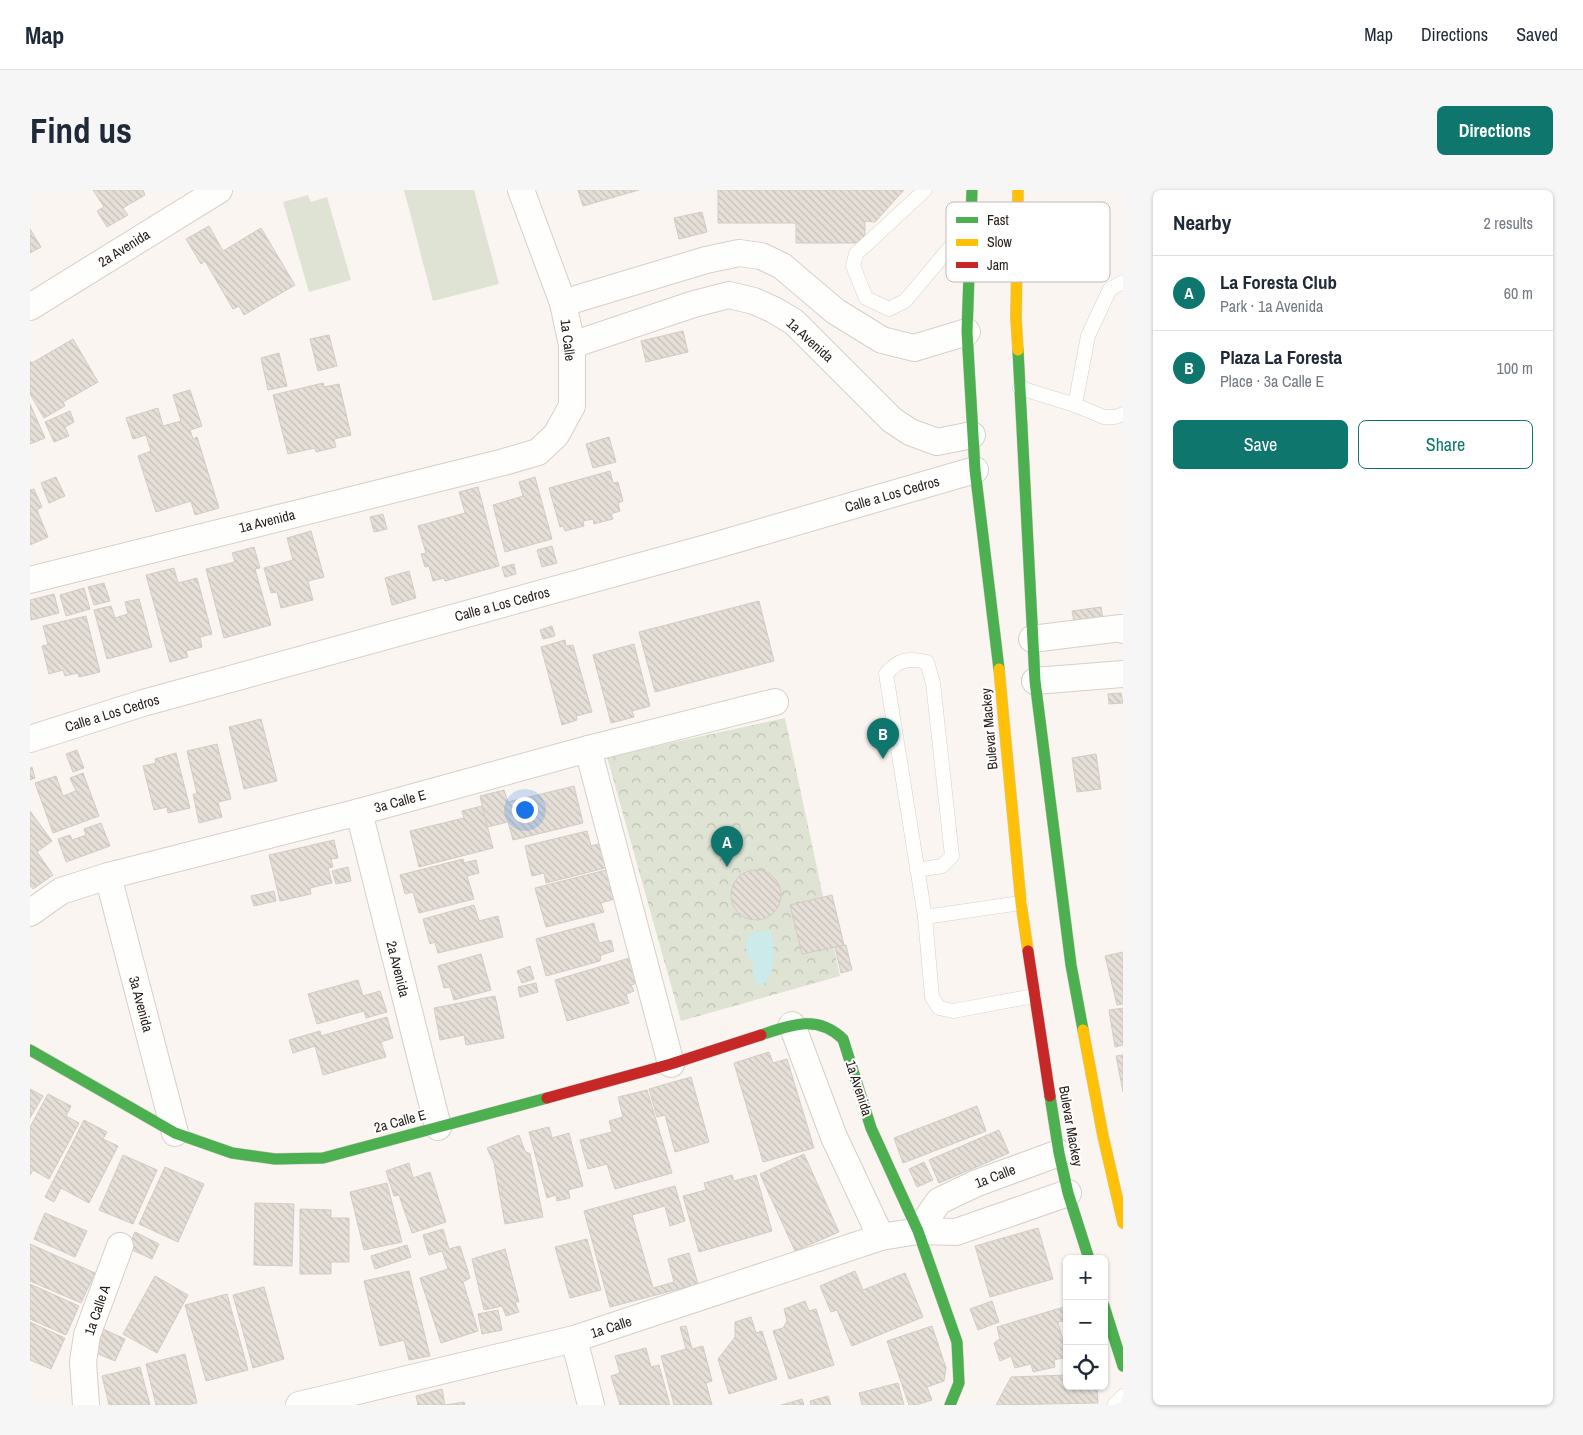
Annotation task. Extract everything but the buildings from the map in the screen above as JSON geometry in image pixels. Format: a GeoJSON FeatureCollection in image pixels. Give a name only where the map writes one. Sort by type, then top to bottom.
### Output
{"type":"FeatureCollection","features":[{"type":"Feature","properties":{"kind":"main road","name":"Bulevar Mackey"},"geometry":{"type":"LineString","coordinates":[[968,282],[967,332],[972,435],[995,630],[1021,903],[1059,1153],[1068,1193],[1088,1255]]}},
{"type":"Feature","properties":{"kind":"main road"},"geometry":{"type":"LineString","coordinates":[[1017,282],[1016,319],[1032,638],[1025,681],[1071,964],[1103,1136],[1123,1223]]}},
{"type":"Feature","properties":{"kind":"main road"},"geometry":{"type":"LineString","coordinates":[[995,630],[1003,634],[1010,677],[1025,681]]}},
{"type":"Feature","properties":{"kind":"main road","name":"1a Avenida"},"geometry":{"type":"LineString","coordinates":[[792,1025],[806,1023],[823,1025],[835,1030],[843,1039],[871,1128],[918,1231],[957,1342],[959,1383],[950,1405]]}},
{"type":"Feature","properties":{"kind":"main road","name":"2a Calle E"},"geometry":{"type":"LineString","coordinates":[[30,1050],[175,1133],[232,1154],[275,1160],[323,1158],[671,1064],[792,1025]]}},
{"type":"Feature","properties":{"kind":"main road"},"geometry":{"type":"LineString","coordinates":[[1108,1319],[1123,1366]]}},
{"type":"Feature","properties":{"kind":"street","name":"2a Avenida"},"geometry":{"type":"LineString","coordinates":[[30,307],[219,190]]}},
{"type":"Feature","properties":{"kind":"street","name":"1a Calle"},"geometry":{"type":"LineString","coordinates":[[504,462],[538,452],[556,435],[572,406],[572,345],[563,303],[521,190]]}},
{"type":"Feature","properties":{"kind":"street"},"geometry":{"type":"LineString","coordinates":[[563,303],[706,260],[739,253],[761,256],[782,266],[834,311],[882,340],[914,348],[967,332]]}},
{"type":"Feature","properties":{"kind":"street","name":"1a Avenida"},"geometry":{"type":"LineString","coordinates":[[572,345],[694,304],[729,295],[754,301],[794,322],[892,420],[910,432],[937,442],[972,435]]}},
{"type":"Feature","properties":{"kind":"street","name":"1a Avenida"},"geometry":{"type":"LineString","coordinates":[[30,580],[504,462]]}},
{"type":"Feature","properties":{"kind":"street","name":"Calle a Los Cedros"},"geometry":{"type":"LineString","coordinates":[[30,739],[143,703],[710,547],[975,470]]}},
{"type":"Feature","properties":{"kind":"street"},"geometry":{"type":"LineString","coordinates":[[1032,638],[1121,628],[1123,630]]}},
{"type":"Feature","properties":{"kind":"street"},"geometry":{"type":"LineString","coordinates":[[1025,681],[1123,674]]}},
{"type":"Feature","properties":{"kind":"street","name":"3a Calle E"},"geometry":{"type":"LineString","coordinates":[[30,913],[61,891],[108,876],[359,812],[588,749],[775,702]]}},
{"type":"Feature","properties":{"kind":"street"},"geometry":{"type":"LineString","coordinates":[[588,749],[671,1064]]}},
{"type":"Feature","properties":{"kind":"street","name":"2a Avenida"},"geometry":{"type":"LineString","coordinates":[[359,812],[438,1127]]}},
{"type":"Feature","properties":{"kind":"street","name":"3a Avenida"},"geometry":{"type":"LineString","coordinates":[[108,876],[175,1133]]}},
{"type":"Feature","properties":{"kind":"street"},"geometry":{"type":"LineString","coordinates":[[792,1025],[834,1137],[881,1237]]}},
{"type":"Feature","properties":{"kind":"street","name":"1a Calle"},"geometry":{"type":"LineString","coordinates":[[918,1231],[939,1201],[977,1182],[1059,1153]]}},
{"type":"Feature","properties":{"kind":"street","name":"1a Calle"},"geometry":{"type":"LineString","coordinates":[[299,1405],[574,1339],[881,1237],[918,1231],[956,1232],[1068,1193]]}},
{"type":"Feature","properties":{"kind":"street","name":"1a Calle A"},"geometry":{"type":"LineString","coordinates":[[86,1405],[83,1362],[87,1335],[120,1246]]}},
{"type":"Feature","properties":{"kind":"street"},"geometry":{"type":"LineString","coordinates":[[574,1339],[591,1405]]}},
{"type":"Feature","properties":{"kind":"lane"},"geometry":{"type":"LineString","coordinates":[[925,190],[856,254],[853,266],[866,298],[888,309],[905,301],[946,252]]}},
{"type":"Feature","properties":{"kind":"lane"},"geometry":{"type":"LineString","coordinates":[[1075,405],[1088,336],[1110,289],[1123,282]]}},
{"type":"Feature","properties":{"kind":"lane"},"geometry":{"type":"LineString","coordinates":[[1020,388],[1075,405],[1104,417],[1115,417],[1123,414]]}},
{"type":"Feature","properties":{"kind":"lane"},"geometry":{"type":"LineString","coordinates":[[917,870],[942,866],[952,856],[933,683],[927,662],[913,659],[894,664],[886,674],[917,870],[925,916],[932,997],[939,1008],[953,1011],[1034,996]]}},
{"type":"Feature","properties":{"kind":"lane"},"geometry":{"type":"LineString","coordinates":[[925,916],[1021,903]]}},
{"type":"Feature","properties":{"kind":"lane"},"geometry":{"type":"LineString","coordinates":[[1114,1405],[1123,1396]]}},
{"type":"Feature","properties":{"kind":"green space"},"geometry":{"type":"Polygon","coordinates":[[[404,190],[474,190],[499,284],[433,301],[404,190]]]}},
{"type":"Feature","properties":{"kind":"green space"},"geometry":{"type":"Polygon","coordinates":[[[308,195],[311,202],[327,197],[351,280],[309,292],[283,202],[308,195]]]}},
{"type":"Feature","properties":{"kind":"green space"},"geometry":{"type":"Polygon","coordinates":[[[785,718],[840,976],[681,1021],[607,757],[785,718]]]}},
{"type":"Feature","properties":{"kind":"water"},"geometry":{"type":"Polygon","coordinates":[[[771,930],[774,954],[772,972],[764,984],[757,985],[752,974],[754,966],[747,954],[746,942],[750,933],[771,930]]]}},
{"type":"Feature","properties":{"kind":"traffic: fast"},"geometry":{"type":"LineString","coordinates":[[972,190],[972,202]]}},
{"type":"Feature","properties":{"kind":"traffic: fast"},"geometry":{"type":"LineString","coordinates":[[969,282],[967,332],[975,470],[999,669]]}},
{"type":"Feature","properties":{"kind":"traffic: fast"},"geometry":{"type":"LineString","coordinates":[[1018,350],[1035,681],[1071,965],[1083,1030]]}},
{"type":"Feature","properties":{"kind":"traffic: fast"},"geometry":{"type":"LineString","coordinates":[[761,1035],[793,1025],[814,1024],[833,1031],[843,1039],[871,1128],[918,1231],[957,1342],[959,1383],[950,1405]]}},
{"type":"Feature","properties":{"kind":"traffic: fast"},"geometry":{"type":"LineString","coordinates":[[30,1050],[175,1133],[232,1153],[275,1159],[323,1158],[547,1098]]}},
{"type":"Feature","properties":{"kind":"traffic: fast"},"geometry":{"type":"LineString","coordinates":[[1050,1096],[1059,1153],[1068,1193],[1088,1255]]}},
{"type":"Feature","properties":{"kind":"traffic: fast"},"geometry":{"type":"LineString","coordinates":[[1108,1319],[1123,1366]]}},
{"type":"Feature","properties":{"kind":"traffic: slow"},"geometry":{"type":"LineString","coordinates":[[1018,190],[1018,202]]}},
{"type":"Feature","properties":{"kind":"traffic: slow"},"geometry":{"type":"LineString","coordinates":[[1017,282],[1018,350]]}},
{"type":"Feature","properties":{"kind":"traffic: slow"},"geometry":{"type":"LineString","coordinates":[[999,669],[1021,903],[1028,951]]}},
{"type":"Feature","properties":{"kind":"traffic: slow"},"geometry":{"type":"LineString","coordinates":[[1083,1030],[1103,1136],[1123,1223]]}},
{"type":"Feature","properties":{"kind":"traffic: jam"},"geometry":{"type":"LineString","coordinates":[[1028,951],[1050,1096]]}},
{"type":"Feature","properties":{"kind":"traffic: jam"},"geometry":{"type":"LineString","coordinates":[[547,1098],[671,1064],[761,1035]]}},
{"type":"Feature","properties":{"kind":"place","name":"Plaza La Foresta"},"geometry":{"type":"Point","coordinates":[883,759]}},
{"type":"Feature","properties":{"kind":"place","name":"La Foresta Club"},"geometry":{"type":"Point","coordinates":[727,867]}}]}
